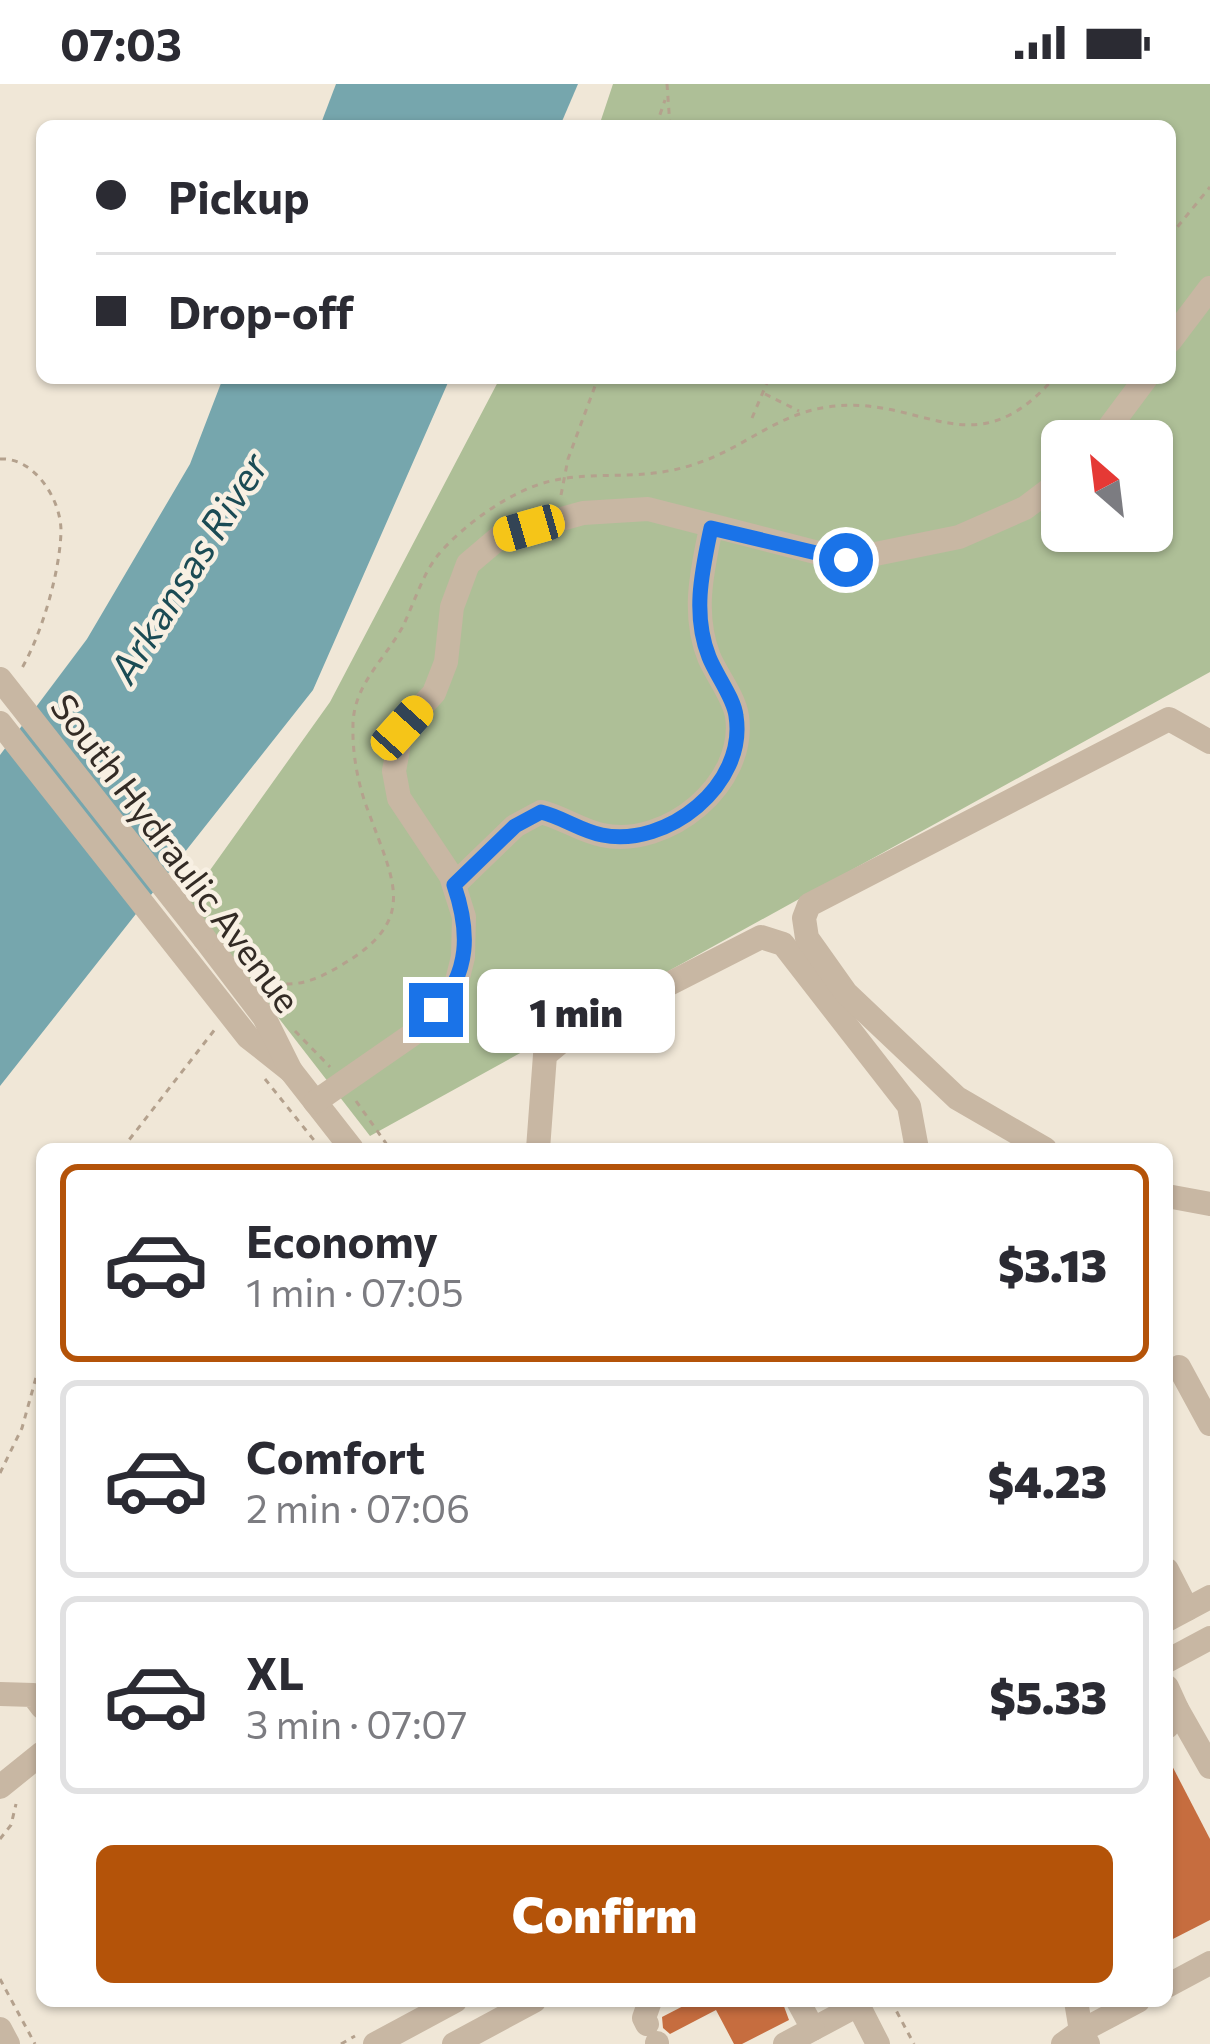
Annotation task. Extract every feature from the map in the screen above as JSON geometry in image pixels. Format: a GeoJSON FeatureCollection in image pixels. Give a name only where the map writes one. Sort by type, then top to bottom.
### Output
{"type":"FeatureCollection","features":[{"type":"Feature","properties":{"kind":"street"},"geometry":{"type":"LineString","coordinates":[[1176,333],[1210,288]]}},
{"type":"Feature","properties":{"kind":"street"},"geometry":{"type":"LineString","coordinates":[[1115,420],[1142,384]]}},
{"type":"Feature","properties":{"kind":"street"},"geometry":{"type":"LineString","coordinates":[[315,1102],[416,1032],[455,989],[463,957],[464,916],[454,885],[400,798],[394,771],[402,728],[434,693],[440,677],[452,607],[468,564],[501,536],[583,513],[648,509],[846,560],[959,537],[1025,508],[1041,496]]}},
{"type":"Feature","properties":{"kind":"street"},"geometry":{"type":"LineString","coordinates":[[454,885],[515,826],[541,812],[602,835],[645,834],[704,802],[729,768],[736,715],[706,650],[698,594],[711,528]]}},
{"type":"Feature","properties":{"kind":"street","name":"South Hydraulic Avenue"},"geometry":{"type":"LineString","coordinates":[[10,675],[264,1017],[291,1071],[347,1143]]}},
{"type":"Feature","properties":{"kind":"street"},"geometry":{"type":"LineString","coordinates":[[1035,1143],[957,1098],[846,993],[807,938],[804,918],[809,905],[1168,719],[1210,742]]}},
{"type":"Feature","properties":{"kind":"street","name":"South Hydraulic Avenue"},"geometry":{"type":"LineString","coordinates":[[0,723],[231,1016],[291,1071]]}},
{"type":"Feature","properties":{"kind":"street"},"geometry":{"type":"LineString","coordinates":[[538,1143],[545,1055],[569,1035],[760,937],[783,944],[909,1106],[915,1143]]}},
{"type":"Feature","properties":{"kind":"street"},"geometry":{"type":"LineString","coordinates":[[1173,1197],[1210,1204]]}},
{"type":"Feature","properties":{"kind":"street"},"geometry":{"type":"LineString","coordinates":[[1179,1367],[1210,1424]]}},
{"type":"Feature","properties":{"kind":"street"},"geometry":{"type":"LineString","coordinates":[[1173,1581],[1188,1609]]}},
{"type":"Feature","properties":{"kind":"street"},"geometry":{"type":"LineString","coordinates":[[1173,1657],[1210,1638]]}},
{"type":"Feature","properties":{"kind":"street"},"geometry":{"type":"LineString","coordinates":[[0,1694],[36,1699]]}},
{"type":"Feature","properties":{"kind":"street"},"geometry":{"type":"LineString","coordinates":[[1173,1710],[1202,1736],[1210,1767]]}},
{"type":"Feature","properties":{"kind":"street"},"geometry":{"type":"LineString","coordinates":[[3,1784],[36,1759]]}},
{"type":"Feature","properties":{"kind":"street"},"geometry":{"type":"LineString","coordinates":[[1173,1983],[1210,1964]]}},
{"type":"Feature","properties":{"kind":"street"},"geometry":{"type":"LineString","coordinates":[[375,2044],[443,2007]]}},
{"type":"Feature","properties":{"kind":"street"},"geometry":{"type":"LineString","coordinates":[[454,2044],[523,2007]]}},
{"type":"Feature","properties":{"kind":"street"},"geometry":{"type":"LineString","coordinates":[[801,2007],[813,2029]]}},
{"type":"Feature","properties":{"kind":"street"},"geometry":{"type":"LineString","coordinates":[[785,2044],[850,2007]]}},
{"type":"Feature","properties":{"kind":"street"},"geometry":{"type":"LineString","coordinates":[[859,2007],[878,2044]]}},
{"type":"Feature","properties":{"kind":"street"},"geometry":{"type":"LineString","coordinates":[[1076,2007],[1077,2039]]}},
{"type":"Feature","properties":{"kind":"street"},"geometry":{"type":"LineString","coordinates":[[1077,2039],[1128,2007]]}},
{"type":"Feature","properties":{"kind":"street"},"geometry":{"type":"LineString","coordinates":[[0,2030],[8,2044]]}},
{"type":"Feature","properties":{"kind":"path"},"geometry":{"type":"LineString","coordinates":[[658,120],[667,84]]}},
{"type":"Feature","properties":{"kind":"path"},"geometry":{"type":"LineString","coordinates":[[665,99],[669,120]]}},
{"type":"Feature","properties":{"kind":"path"},"geometry":{"type":"LineString","coordinates":[[1176,229],[1210,187]]}},
{"type":"Feature","properties":{"kind":"path"},"geometry":{"type":"LineString","coordinates":[[557,520],[563,479],[596,384]]}},
{"type":"Feature","properties":{"kind":"path"},"geometry":{"type":"LineString","coordinates":[[752,418],[767,384]]}},
{"type":"Feature","properties":{"kind":"path"},"geometry":{"type":"LineString","coordinates":[[259,977],[275,983],[317,979],[368,950],[382,934],[396,892],[392,867],[358,778],[356,704],[367,677],[400,632],[434,560],[458,532],[533,487],[563,479],[646,478],[697,464],[801,412],[874,404],[971,428],[1011,416],[1047,384]]}},
{"type":"Feature","properties":{"kind":"path"},"geometry":{"type":"LineString","coordinates":[[764,393],[801,412]]}},
{"type":"Feature","properties":{"kind":"path"},"geometry":{"type":"LineString","coordinates":[[0,459],[27,465],[42,480],[61,531],[39,638],[10,675]]}},
{"type":"Feature","properties":{"kind":"path"},"geometry":{"type":"LineString","coordinates":[[126,1143],[208,1034],[231,1016]]}},
{"type":"Feature","properties":{"kind":"path"},"geometry":{"type":"LineString","coordinates":[[348,1090],[386,1143]]}},
{"type":"Feature","properties":{"kind":"path"},"geometry":{"type":"LineString","coordinates":[[0,1473],[22,1428],[36,1378]]}},
{"type":"Feature","properties":{"kind":"path"},"geometry":{"type":"LineString","coordinates":[[0,1839],[16,1811],[3,1784]]}},
{"type":"Feature","properties":{"kind":"path"},"geometry":{"type":"LineString","coordinates":[[0,1979],[35,2044]]}},
{"type":"Feature","properties":{"kind":"path"},"geometry":{"type":"LineString","coordinates":[[894,2007],[914,2044]]}},
{"type":"Feature","properties":{"kind":"green space"},"geometry":{"type":"Polygon","coordinates":[[[613,84],[1210,84],[1210,672],[370,1136],[188,901],[330,702],[497,384],[1176,384],[1176,120],[601,120],[613,84]]]}},
{"type":"Feature","properties":{"kind":"water"},"geometry":{"type":"Polygon","coordinates":[[[336,84],[578,84],[563,120],[322,120],[336,84]]]}},
{"type":"Feature","properties":{"kind":"water","name":"Arkansas River"},"geometry":{"type":"Polygon","coordinates":[[[221,384],[447,384],[313,690],[0,1086],[0,755],[87,639],[190,464],[221,384]]]}},
{"type":"Feature","properties":{"kind":"building"},"geometry":{"type":"Polygon","coordinates":[[[1173,1768],[1210,1839],[1210,1920],[1173,1939],[1173,1768]]]}},
{"type":"Feature","properties":{"kind":"building"},"geometry":{"type":"Polygon","coordinates":[[[681,2007],[784,2007],[789,2020],[734,2044],[716,2010],[670,2034],[663,2028],[662,2017],[681,2007]]]}},
{"type":"Feature","properties":{"kind":"route"},"geometry":{"type":"LineString","coordinates":[[436,1010],[455,989],[463,957],[464,916],[454,885],[515,826],[541,812],[602,835],[645,834],[704,802],[729,768],[736,715],[706,650],[698,594],[711,528],[846,560]]}}]}
